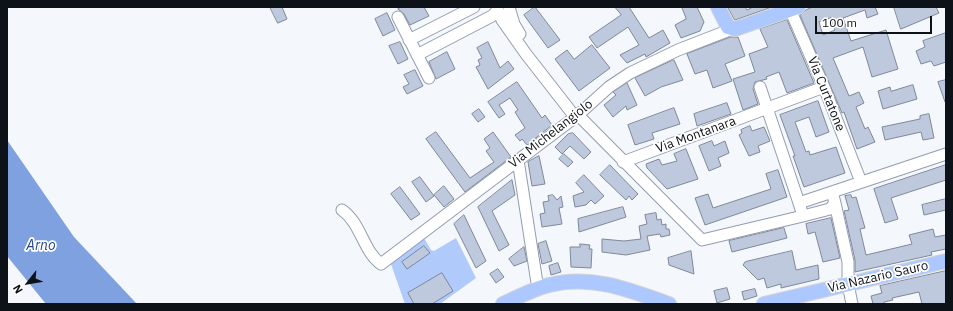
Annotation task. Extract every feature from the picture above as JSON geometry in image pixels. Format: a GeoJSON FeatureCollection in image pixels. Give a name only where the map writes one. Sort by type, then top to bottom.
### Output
{"type":"FeatureCollection","features":[{"type":"Feature","properties":{"kind":"main road"},"geometry":{"type":"LineString","coordinates":[[718,7],[728,27],[732,29]]}},
{"type":"Feature","properties":{"kind":"main road","name":"Via Michelangiolo"},"geometry":{"type":"LineString","coordinates":[[732,29],[747,26],[793,8]]}},
{"type":"Feature","properties":{"kind":"main road","name":"Via Nazario Sauro"},"geometry":{"type":"LineString","coordinates":[[764,304],[946,261]]}},
{"type":"Feature","properties":{"kind":"main road"},"geometry":{"type":"LineString","coordinates":[[503,304],[548,285],[567,282],[589,282],[615,286],[669,304]]}},
{"type":"Feature","properties":{"kind":"street"},"geometry":{"type":"LineString","coordinates":[[409,40],[474,7]]}},
{"type":"Feature","properties":{"kind":"street","name":"Via Curtatone"},"geometry":{"type":"LineString","coordinates":[[793,8],[861,182]]}},
{"type":"Feature","properties":{"kind":"street"},"geometry":{"type":"LineString","coordinates":[[417,55],[492,16],[501,9],[576,108],[578,116],[702,240],[830,209],[835,203]]}},
{"type":"Feature","properties":{"kind":"street"},"geometry":{"type":"LineString","coordinates":[[398,17],[429,78]]}},
{"type":"Feature","properties":{"kind":"street","name":"Via Michelangiolo"},"geometry":{"type":"LineString","coordinates":[[342,210],[351,217],[372,256],[381,264],[578,116],[609,87],[630,73],[678,50],[732,29]]}},
{"type":"Feature","properties":{"kind":"street"},"geometry":{"type":"LineString","coordinates":[[760,87],[803,216]]}},
{"type":"Feature","properties":{"kind":"street","name":"Via Montanara"},"geometry":{"type":"LineString","coordinates":[[623,162],[824,87]]}},
{"type":"Feature","properties":{"kind":"street"},"geometry":{"type":"LineString","coordinates":[[799,203],[946,154]]}},
{"type":"Feature","properties":{"kind":"street"},"geometry":{"type":"LineString","coordinates":[[518,160],[537,283]]}},
{"type":"Feature","properties":{"kind":"street"},"geometry":{"type":"LineString","coordinates":[[832,192],[848,262],[848,284],[852,304]]}},
{"type":"Feature","properties":{"kind":"shaded area"},"geometry":{"type":"Polygon","coordinates":[[[424,238],[431,250],[434,251],[456,238],[476,278],[440,304],[405,304],[391,264],[424,238]]]}},
{"type":"Feature","properties":{"kind":"water","name":"Arno"},"geometry":{"type":"Polygon","coordinates":[[[7,140],[74,237],[137,304],[46,304],[7,256],[7,140]]]}},
{"type":"Feature","properties":{"kind":"building"},"geometry":{"type":"Polygon","coordinates":[[[270,7],[282,7],[287,19],[278,23],[270,7]]]}},
{"type":"Feature","properties":{"kind":"building"},"geometry":{"type":"Polygon","coordinates":[[[402,7],[424,7],[429,16],[410,25],[404,14],[398,9],[402,7]]]}},
{"type":"Feature","properties":{"kind":"building"},"geometry":{"type":"Polygon","coordinates":[[[535,7],[560,40],[548,48],[524,15],[535,7]]]}},
{"type":"Feature","properties":{"kind":"building"},"geometry":{"type":"Polygon","coordinates":[[[615,7],[629,7],[649,38],[663,30],[670,43],[646,57],[645,54],[627,63],[620,55],[639,45],[628,27],[597,48],[589,37],[621,15],[615,7]]]}},
{"type":"Feature","properties":{"kind":"building"},"geometry":{"type":"Polygon","coordinates":[[[682,7],[697,7],[704,22],[700,31],[681,38],[675,25],[686,19],[682,7]]]}},
{"type":"Feature","properties":{"kind":"building"},"geometry":{"type":"Polygon","coordinates":[[[728,7],[745,7],[747,10],[753,7],[772,7],[735,20],[728,7]]]}},
{"type":"Feature","properties":{"kind":"building"},"geometry":{"type":"Polygon","coordinates":[[[813,7],[875,7],[878,14],[867,18],[865,10],[843,18],[851,41],[886,30],[898,69],[872,77],[863,47],[833,58],[849,96],[859,92],[864,103],[856,107],[865,129],[868,127],[875,142],[857,149],[844,112],[842,113],[800,15],[813,7]],[[831,18],[819,22],[823,35],[835,30],[831,18]]]}},
{"type":"Feature","properties":{"kind":"building"},"geometry":{"type":"Polygon","coordinates":[[[894,7],[936,7],[939,13],[901,29],[894,7]]]}},
{"type":"Feature","properties":{"kind":"building"},"geometry":{"type":"Polygon","coordinates":[[[387,13],[395,30],[383,36],[375,19],[387,13]]]}},
{"type":"Feature","properties":{"kind":"building"},"geometry":{"type":"Polygon","coordinates":[[[787,20],[814,83],[787,93],[779,72],[766,77],[767,79],[755,82],[753,89],[758,104],[743,110],[733,79],[755,72],[749,54],[768,47],[760,29],[787,20]]]}},
{"type":"Feature","properties":{"kind":"building"},"geometry":{"type":"Polygon","coordinates":[[[946,33],[946,62],[934,66],[931,61],[921,64],[916,51],[925,47],[923,41],[946,33]]]}},
{"type":"Feature","properties":{"kind":"building"},"geometry":{"type":"Polygon","coordinates":[[[731,37],[738,37],[745,56],[725,64],[732,81],[713,88],[707,70],[695,74],[687,54],[731,37]]]}},
{"type":"Feature","properties":{"kind":"building"},"geometry":{"type":"Polygon","coordinates":[[[400,42],[408,59],[398,64],[389,46],[400,42]]]}},
{"type":"Feature","properties":{"kind":"building"},"geometry":{"type":"Polygon","coordinates":[[[488,42],[500,68],[508,61],[514,69],[488,89],[476,67],[480,65],[478,60],[482,58],[477,48],[488,42]]]}},
{"type":"Feature","properties":{"kind":"building"},"geometry":{"type":"Polygon","coordinates":[[[592,45],[610,68],[579,91],[555,59],[567,50],[574,59],[592,45]]]}},
{"type":"Feature","properties":{"kind":"building"},"geometry":{"type":"Polygon","coordinates":[[[447,52],[455,69],[436,79],[429,62],[447,52]]]}},
{"type":"Feature","properties":{"kind":"building"},"geometry":{"type":"Polygon","coordinates":[[[674,60],[683,80],[661,87],[645,96],[635,78],[674,60]]]}},
{"type":"Feature","properties":{"kind":"building"},"geometry":{"type":"Polygon","coordinates":[[[415,70],[423,86],[407,94],[403,87],[409,84],[404,75],[415,70]]]}},
{"type":"Feature","properties":{"kind":"building"},"geometry":{"type":"Polygon","coordinates":[[[946,80],[946,102],[945,102],[938,82],[946,80]]]}},
{"type":"Feature","properties":{"kind":"building"},"geometry":{"type":"Polygon","coordinates":[[[517,82],[542,118],[545,115],[552,125],[527,145],[522,139],[520,141],[515,135],[525,128],[515,112],[518,110],[510,98],[499,105],[505,114],[499,118],[488,102],[517,82]]]}},
{"type":"Feature","properties":{"kind":"building"},"geometry":{"type":"Polygon","coordinates":[[[627,83],[637,105],[627,110],[626,106],[613,117],[604,105],[616,95],[613,92],[627,83]]]}},
{"type":"Feature","properties":{"kind":"building"},"geometry":{"type":"Polygon","coordinates":[[[913,85],[917,99],[883,109],[878,91],[890,87],[891,91],[913,85]]]}},
{"type":"Feature","properties":{"kind":"building"},"geometry":{"type":"Polygon","coordinates":[[[818,101],[829,132],[816,137],[809,117],[795,122],[806,152],[809,151],[810,155],[836,147],[845,173],[804,187],[793,156],[795,156],[780,115],[818,101]]]}},
{"type":"Feature","properties":{"kind":"building"},"geometry":{"type":"Polygon","coordinates":[[[727,103],[731,114],[697,126],[694,114],[727,103]]]}},
{"type":"Feature","properties":{"kind":"building"},"geometry":{"type":"Polygon","coordinates":[[[674,108],[680,124],[652,133],[654,139],[635,145],[628,125],[674,108]]]}},
{"type":"Feature","properties":{"kind":"building"},"geometry":{"type":"Polygon","coordinates":[[[479,109],[485,117],[478,122],[472,114],[479,109]]]}},
{"type":"Feature","properties":{"kind":"building"},"geometry":{"type":"Polygon","coordinates":[[[929,114],[934,138],[923,140],[921,132],[885,140],[882,127],[920,119],[920,116],[929,114]]]}},
{"type":"Feature","properties":{"kind":"building"},"geometry":{"type":"Polygon","coordinates":[[[750,126],[752,131],[764,127],[770,141],[758,146],[760,152],[749,156],[739,135],[742,133],[741,130],[750,126]]]}},
{"type":"Feature","properties":{"kind":"building"},"geometry":{"type":"Polygon","coordinates":[[[436,132],[470,178],[494,162],[486,151],[490,148],[484,139],[493,132],[511,157],[465,192],[426,139],[436,132]]]}},
{"type":"Feature","properties":{"kind":"building"},"geometry":{"type":"Polygon","coordinates":[[[573,133],[591,152],[584,159],[570,146],[562,154],[555,147],[568,134],[573,133]]]}},
{"type":"Feature","properties":{"kind":"building"},"geometry":{"type":"Polygon","coordinates":[[[712,141],[714,146],[725,141],[729,153],[718,158],[721,166],[709,171],[699,146],[712,141]]]}},
{"type":"Feature","properties":{"kind":"building"},"geometry":{"type":"Polygon","coordinates":[[[686,149],[698,179],[667,189],[647,168],[646,164],[659,159],[662,165],[677,161],[674,154],[686,149]]]}},
{"type":"Feature","properties":{"kind":"building"},"geometry":{"type":"Polygon","coordinates":[[[564,154],[573,162],[568,167],[559,159],[564,154]]]}},
{"type":"Feature","properties":{"kind":"building"},"geometry":{"type":"Polygon","coordinates":[[[539,156],[545,184],[532,186],[528,162],[539,156]]]}},
{"type":"Feature","properties":{"kind":"building"},"geometry":{"type":"Polygon","coordinates":[[[610,165],[638,194],[632,200],[629,196],[626,200],[600,175],[610,165]]]}},
{"type":"Feature","properties":{"kind":"building"},"geometry":{"type":"Polygon","coordinates":[[[946,165],[946,180],[891,198],[898,219],[885,223],[874,189],[946,165]]]}},
{"type":"Feature","properties":{"kind":"building"},"geometry":{"type":"Polygon","coordinates":[[[778,170],[787,197],[705,225],[695,198],[708,194],[713,208],[771,189],[766,174],[778,170]]]}},
{"type":"Feature","properties":{"kind":"building"},"geometry":{"type":"Polygon","coordinates":[[[584,175],[604,196],[595,204],[591,200],[586,205],[575,207],[573,196],[584,192],[576,183],[584,175]]]}},
{"type":"Feature","properties":{"kind":"building"},"geometry":{"type":"Polygon","coordinates":[[[420,177],[434,196],[426,202],[412,182],[420,177]]]}},
{"type":"Feature","properties":{"kind":"building"},"geometry":{"type":"Polygon","coordinates":[[[512,180],[515,195],[492,211],[509,245],[499,251],[478,207],[512,180]]]}},
{"type":"Feature","properties":{"kind":"building"},"geometry":{"type":"Polygon","coordinates":[[[444,186],[454,199],[444,207],[434,195],[444,186]]]}},
{"type":"Feature","properties":{"kind":"building"},"geometry":{"type":"Polygon","coordinates":[[[400,187],[420,214],[411,220],[391,194],[400,187]]]}},
{"type":"Feature","properties":{"kind":"building"},"geometry":{"type":"Polygon","coordinates":[[[553,195],[557,200],[561,196],[563,207],[559,208],[562,224],[542,227],[540,214],[545,213],[543,202],[549,201],[548,196],[553,195]]]}},
{"type":"Feature","properties":{"kind":"building"},"geometry":{"type":"Polygon","coordinates":[[[851,195],[852,198],[856,197],[865,228],[860,229],[866,255],[912,244],[909,235],[933,229],[935,237],[946,235],[946,249],[931,252],[932,255],[855,272],[855,260],[844,211],[849,210],[845,196],[851,195]]]}},
{"type":"Feature","properties":{"kind":"building"},"geometry":{"type":"Polygon","coordinates":[[[946,199],[946,210],[924,215],[922,205],[946,199]]]}},
{"type":"Feature","properties":{"kind":"building"},"geometry":{"type":"Polygon","coordinates":[[[623,207],[626,217],[579,232],[578,219],[623,207]]]}},
{"type":"Feature","properties":{"kind":"building"},"geometry":{"type":"Polygon","coordinates":[[[656,213],[657,220],[661,219],[662,225],[666,224],[666,229],[669,229],[670,235],[661,237],[660,234],[647,236],[650,250],[626,255],[602,252],[602,239],[624,241],[641,239],[639,226],[647,224],[645,215],[656,213]]]}},
{"type":"Feature","properties":{"kind":"building"},"geometry":{"type":"Polygon","coordinates":[[[464,215],[486,261],[476,268],[454,224],[464,215]]]}},
{"type":"Feature","properties":{"kind":"building"},"geometry":{"type":"Polygon","coordinates":[[[831,218],[840,258],[823,262],[815,232],[808,234],[806,224],[831,218]]]}},
{"type":"Feature","properties":{"kind":"building"},"geometry":{"type":"Polygon","coordinates":[[[784,228],[787,238],[732,252],[729,241],[784,228]]]}},
{"type":"Feature","properties":{"kind":"building"},"geometry":{"type":"Polygon","coordinates":[[[546,241],[552,261],[542,264],[538,244],[546,241]]]}},
{"type":"Feature","properties":{"kind":"building"},"geometry":{"type":"Polygon","coordinates":[[[580,244],[590,245],[589,249],[592,249],[591,268],[571,267],[570,247],[580,247],[580,244]]]}},
{"type":"Feature","properties":{"kind":"building"},"geometry":{"type":"Polygon","coordinates":[[[424,246],[430,253],[407,269],[402,262],[424,246]]]}},
{"type":"Feature","properties":{"kind":"building"},"geometry":{"type":"Polygon","coordinates":[[[524,247],[527,261],[514,266],[509,259],[524,247]]]}},
{"type":"Feature","properties":{"kind":"building"},"geometry":{"type":"Polygon","coordinates":[[[691,251],[694,274],[669,265],[668,258],[691,251]]]}},
{"type":"Feature","properties":{"kind":"building"},"geometry":{"type":"Polygon","coordinates":[[[792,251],[796,270],[818,265],[819,279],[781,288],[781,284],[767,288],[764,278],[758,280],[743,265],[745,262],[792,251]]]}},
{"type":"Feature","properties":{"kind":"building"},"geometry":{"type":"Polygon","coordinates":[[[558,263],[561,272],[551,275],[549,266],[558,263]]]}},
{"type":"Feature","properties":{"kind":"building"},"geometry":{"type":"Polygon","coordinates":[[[498,269],[504,277],[496,283],[490,274],[498,269]]]}},
{"type":"Feature","properties":{"kind":"building"},"geometry":{"type":"Polygon","coordinates":[[[946,271],[946,304],[922,304],[919,292],[892,298],[893,300],[884,302],[884,304],[873,304],[871,296],[882,293],[880,286],[946,271]]]}},
{"type":"Feature","properties":{"kind":"building"},"geometry":{"type":"Polygon","coordinates":[[[442,273],[453,291],[432,304],[414,304],[408,293],[442,273]]]}},
{"type":"Feature","properties":{"kind":"building"},"geometry":{"type":"Polygon","coordinates":[[[727,288],[730,299],[717,303],[714,291],[727,288]]]}},
{"type":"Feature","properties":{"kind":"building"},"geometry":{"type":"Polygon","coordinates":[[[755,289],[757,296],[744,300],[742,292],[755,289]]]}}]}
